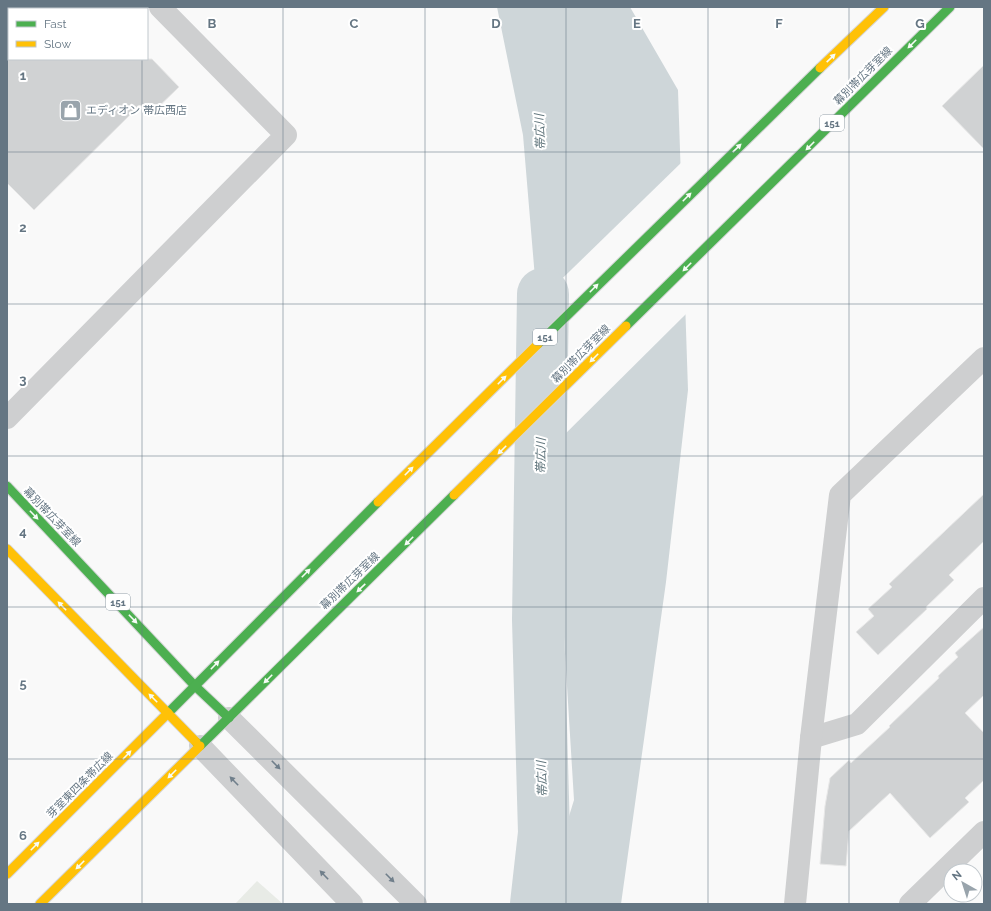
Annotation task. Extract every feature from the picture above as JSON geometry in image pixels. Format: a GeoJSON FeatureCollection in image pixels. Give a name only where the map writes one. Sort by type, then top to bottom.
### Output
{"type":"FeatureCollection","features":[{"type":"Feature","properties":{"kind":"main road","name":"151"},"geometry":{"type":"LineString","coordinates":[[168,713],[267,612],[709,175],[884,7]]}},
{"type":"Feature","properties":{"kind":"main road","name":"幕別帯広芽室線"},"geometry":{"type":"LineString","coordinates":[[200,746],[950,7]]}},
{"type":"Feature","properties":{"kind":"main road","name":"幕別帯広芽室線"},"geometry":{"type":"LineString","coordinates":[[7,486],[195,686],[229,718]]}},
{"type":"Feature","properties":{"kind":"main road"},"geometry":{"type":"LineString","coordinates":[[7,549],[200,746],[40,904]]}},
{"type":"Feature","properties":{"kind":"main road","name":"芽室東四条帯広線"},"geometry":{"type":"LineString","coordinates":[[7,874],[168,713]]}},
{"type":"Feature","properties":{"kind":"street"},"geometry":{"type":"LineString","coordinates":[[7,418],[286,135],[160,7]]}},
{"type":"Feature","properties":{"kind":"street"},"geometry":{"type":"LineString","coordinates":[[795,904],[811,738],[840,495],[984,358]]}},
{"type":"Feature","properties":{"kind":"street"},"geometry":{"type":"LineString","coordinates":[[811,738],[856,724],[984,598]]}},
{"type":"Feature","properties":{"kind":"street"},"geometry":{"type":"LineString","coordinates":[[229,718],[416,904]]}},
{"type":"Feature","properties":{"kind":"street"},"geometry":{"type":"LineString","coordinates":[[200,746],[351,904]]}},
{"type":"Feature","properties":{"kind":"street"},"geometry":{"type":"LineString","coordinates":[[910,904],[984,832]]}},
{"type":"Feature","properties":{"kind":"shaded area"},"geometry":{"type":"Polygon","coordinates":[[[257,881],[283,904],[235,904],[257,881]]]}},
{"type":"Feature","properties":{"kind":"water"},"geometry":{"type":"Polygon","coordinates":[[[497,7],[630,7],[678,90],[688,390],[666,582],[621,904],[542,904],[574,800],[561,588],[523,135],[497,7]]]}},
{"type":"Feature","properties":{"kind":"pier"},"geometry":{"type":"Polygon","coordinates":[[[683,161],[687,313],[547,452],[535,305],[683,161]]]}},
{"type":"Feature","properties":{"kind":"building","name":"エディオン 帯広西店"},"geometry":{"type":"Polygon","coordinates":[[[7,59],[152,59],[179,87],[150,115],[140,105],[34,210],[7,183],[7,59]]]}},
{"type":"Feature","properties":{"kind":"building"},"geometry":{"type":"Polygon","coordinates":[[[984,65],[984,149],[942,106],[984,65]]]}},
{"type":"Feature","properties":{"kind":"building"},"geometry":{"type":"Polygon","coordinates":[[[984,494],[984,541],[949,575],[954,580],[926,607],[927,609],[878,655],[856,632],[874,616],[868,609],[892,587],[889,584],[984,494]]]}},
{"type":"Feature","properties":{"kind":"building"},"geometry":{"type":"Polygon","coordinates":[[[984,627],[984,695],[965,713],[984,733],[984,780],[965,798],[969,802],[930,838],[890,793],[849,831],[846,866],[820,864],[825,806],[830,778],[849,760],[851,763],[890,727],[889,726],[939,678],[938,676],[958,657],[955,653],[984,627]]]}},
{"type":"Feature","properties":{"kind":"waterway","name":"帯広川"},"geometry":{"type":"LineString","coordinates":[[536,904],[544,833],[538,620],[543,294]]}},
{"type":"Feature","properties":{"kind":"traffic: fast"},"geometry":{"type":"LineString","coordinates":[[626,326],[950,7]]}},
{"type":"Feature","properties":{"kind":"traffic: fast"},"geometry":{"type":"LineString","coordinates":[[538,344],[820,68]]}},
{"type":"Feature","properties":{"kind":"traffic: fast"},"geometry":{"type":"LineString","coordinates":[[7,486],[195,686],[229,718]]}},
{"type":"Feature","properties":{"kind":"traffic: fast"},"geometry":{"type":"LineString","coordinates":[[196,742],[200,746],[454,495]]}},
{"type":"Feature","properties":{"kind":"traffic: fast"},"geometry":{"type":"LineString","coordinates":[[168,713],[378,502]]}},
{"type":"Feature","properties":{"kind":"traffic: slow"},"geometry":{"type":"LineString","coordinates":[[820,68],[884,7]]}},
{"type":"Feature","properties":{"kind":"traffic: slow"},"geometry":{"type":"LineString","coordinates":[[454,495],[626,326]]}},
{"type":"Feature","properties":{"kind":"traffic: slow"},"geometry":{"type":"LineString","coordinates":[[378,502],[538,344]]}},
{"type":"Feature","properties":{"kind":"traffic: slow"},"geometry":{"type":"LineString","coordinates":[[7,549],[196,742]]}},
{"type":"Feature","properties":{"kind":"traffic: slow"},"geometry":{"type":"LineString","coordinates":[[7,874],[168,713]]}},
{"type":"Feature","properties":{"kind":"traffic: slow"},"geometry":{"type":"LineString","coordinates":[[40,904],[200,746]]}},
{"type":"Feature","properties":{"kind":"place","name":"エディオン 帯広西店"},"geometry":{"type":"Point","coordinates":[71,110]}}]}
